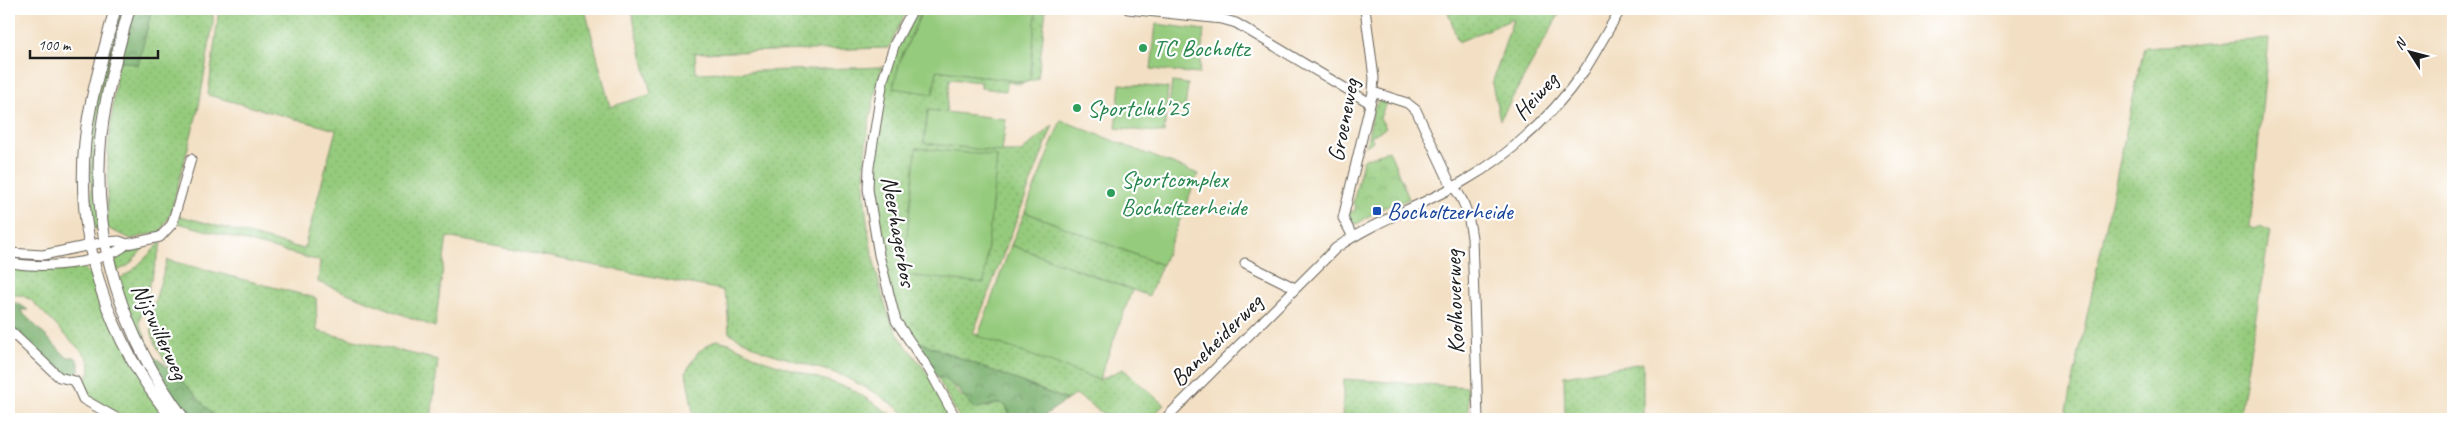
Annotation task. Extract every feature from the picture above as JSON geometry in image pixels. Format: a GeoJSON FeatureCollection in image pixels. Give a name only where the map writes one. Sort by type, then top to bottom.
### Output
{"type":"FeatureCollection","features":[{"type":"Feature","properties":{"kind":"main road","name":"Nijswillerweg"},"geometry":{"type":"LineString","coordinates":[[115,9],[92,98],[86,141],[84,184],[90,246],[104,299],[125,347],[153,394],[173,419]]}},
{"type":"Feature","properties":{"kind":"main road","name":"Nijswillerweg"},"geometry":{"type":"LineString","coordinates":[[129,9],[110,85],[101,135],[100,190],[105,242],[118,294],[136,342],[162,388],[184,419]]}},
{"type":"Feature","properties":{"kind":"street","name":"Neerhagerbos"},"geometry":{"type":"LineString","coordinates":[[913,9],[895,43],[883,80],[869,167],[868,189],[879,255],[896,321],[930,371],[956,419]]}},
{"type":"Feature","properties":{"kind":"street"},"geometry":{"type":"LineString","coordinates":[[1128,9],[1228,20],[1250,30],[1300,63],[1370,103]]}},
{"type":"Feature","properties":{"kind":"street","name":"Groeneweg"},"geometry":{"type":"LineString","coordinates":[[1353,236],[1343,218],[1373,92],[1374,78],[1365,9]]}},
{"type":"Feature","properties":{"kind":"street","name":"Heiweg"},"geometry":{"type":"LineString","coordinates":[[1454,187],[1497,160],[1536,129],[1557,106],[1585,69],[1621,9]]}},
{"type":"Feature","properties":{"kind":"street","name":"Koolhoverweg"},"geometry":{"type":"LineString","coordinates":[[1373,92],[1407,104],[1416,110],[1450,183],[1467,210],[1472,238],[1478,419]]}},
{"type":"Feature","properties":{"kind":"street"},"geometry":{"type":"LineString","coordinates":[[9,262],[29,266],[52,266],[108,255],[120,250],[127,244],[156,238],[167,231],[172,224],[191,159]]}},
{"type":"Feature","properties":{"kind":"street","name":"Baneheiderweg"},"geometry":{"type":"LineString","coordinates":[[1165,419],[1336,248],[1353,236],[1454,187]]}},
{"type":"Feature","properties":{"kind":"street"},"geometry":{"type":"LineString","coordinates":[[9,253],[43,255],[105,242],[119,241],[127,244]]}},
{"type":"Feature","properties":{"kind":"street","name":"Baneheiderweg"},"geometry":{"type":"LineString","coordinates":[[1245,263],[1295,288]]}},
{"type":"Feature","properties":{"kind":"street"},"geometry":{"type":"LineString","coordinates":[[9,330],[59,377],[75,381],[83,399],[118,419]]}},
{"type":"Feature","properties":{"kind":"green space"},"geometry":{"type":"Polygon","coordinates":[[[118,9],[124,9],[108,68],[99,222],[96,230],[93,226],[92,216],[90,137],[94,108],[118,9]]]}},
{"type":"Feature","properties":{"kind":"green space"},"geometry":{"type":"Polygon","coordinates":[[[131,9],[152,9],[138,65],[118,60],[131,9]]]}},
{"type":"Feature","properties":{"kind":"green space"},"geometry":{"type":"Polygon","coordinates":[[[152,9],[213,9],[213,23],[199,106],[170,215],[161,231],[131,239],[107,228],[108,150],[118,60],[138,65],[152,9]]]}},
{"type":"Feature","properties":{"kind":"green space"},"geometry":{"type":"Polygon","coordinates":[[[219,9],[585,9],[610,107],[651,94],[631,9],[907,9],[889,48],[695,53],[696,73],[882,67],[870,118],[864,164],[866,210],[874,262],[885,303],[894,327],[929,376],[953,419],[913,419],[876,393],[841,375],[763,351],[729,333],[727,301],[722,290],[447,237],[435,327],[318,282],[320,261],[178,223],[180,216],[304,249],[336,130],[208,95],[219,9]]]}},
{"type":"Feature","properties":{"kind":"green space"},"geometry":{"type":"Polygon","coordinates":[[[916,9],[923,9],[900,61],[937,70],[1022,82],[1030,11],[1015,9],[1046,9],[1038,79],[1020,84],[1007,82],[1006,91],[981,88],[981,82],[950,79],[946,112],[928,110],[924,143],[1002,152],[1021,152],[1053,125],[973,333],[1099,380],[1123,369],[1164,405],[1149,419],[1110,419],[1076,394],[1067,400],[907,337],[898,321],[876,232],[870,170],[888,70],[899,40],[916,9]]]}},
{"type":"Feature","properties":{"kind":"green space"},"geometry":{"type":"Polygon","coordinates":[[[923,9],[1015,9],[1036,13],[1030,80],[1022,82],[937,70],[933,94],[893,88],[900,61],[923,9]]]}},
{"type":"Feature","properties":{"kind":"green space"},"geometry":{"type":"Polygon","coordinates":[[[1447,9],[1562,9],[1500,120],[1492,84],[1513,19],[1458,42],[1447,9]]]}},
{"type":"Feature","properties":{"kind":"green space"},"geometry":{"type":"Polygon","coordinates":[[[1156,24],[1204,30],[1199,74],[1151,69],[1156,24]]]}},
{"type":"Feature","properties":{"kind":"green space"},"geometry":{"type":"Polygon","coordinates":[[[2269,39],[2250,227],[2255,229],[2260,226],[2270,231],[2239,419],[2065,419],[2144,47],[2269,39]]]}},
{"type":"Feature","properties":{"kind":"green space"},"geometry":{"type":"Polygon","coordinates":[[[1172,82],[1188,84],[1185,108],[1169,106],[1172,82]]]}},
{"type":"Feature","properties":{"kind":"green space"},"geometry":{"type":"Polygon","coordinates":[[[1120,84],[1168,88],[1164,133],[1116,128],[1120,84]]]}},
{"type":"Feature","properties":{"kind":"green space"},"geometry":{"type":"Polygon","coordinates":[[[1379,101],[1388,103],[1385,105],[1380,118],[1386,128],[1371,136],[1373,141],[1366,146],[1374,108],[1379,101]]]}},
{"type":"Feature","properties":{"kind":"green space"},"geometry":{"type":"Polygon","coordinates":[[[928,110],[1006,119],[1002,152],[924,143],[928,110]]]}},
{"type":"Feature","properties":{"kind":"green space","name":"Sportcomplex Bocholtzerheide"},"geometry":{"type":"Polygon","coordinates":[[[1061,120],[1198,174],[1162,265],[1025,212],[1061,120]]]}},
{"type":"Feature","properties":{"kind":"green space"},"geometry":{"type":"Polygon","coordinates":[[[916,148],[997,156],[984,283],[903,275],[916,148]]]}},
{"type":"Feature","properties":{"kind":"green space"},"geometry":{"type":"Polygon","coordinates":[[[1389,150],[1409,199],[1380,209],[1357,224],[1347,220],[1350,211],[1354,212],[1356,206],[1353,204],[1363,160],[1389,150]]]}},
{"type":"Feature","properties":{"kind":"green space"},"geometry":{"type":"Polygon","coordinates":[[[1025,212],[1162,265],[1149,296],[1011,245],[1025,212]]]}},
{"type":"Feature","properties":{"kind":"green space"},"geometry":{"type":"Polygon","coordinates":[[[162,241],[139,322],[166,388],[158,378],[116,281],[132,271],[162,241]]]}},
{"type":"Feature","properties":{"kind":"green space"},"geometry":{"type":"Polygon","coordinates":[[[147,244],[129,265],[114,273],[115,263],[119,255],[147,244]]]}},
{"type":"Feature","properties":{"kind":"green space"},"geometry":{"type":"Polygon","coordinates":[[[1011,245],[1132,290],[1099,380],[978,336],[1011,245]]]}},
{"type":"Feature","properties":{"kind":"green space"},"geometry":{"type":"Polygon","coordinates":[[[167,260],[316,298],[317,331],[438,360],[431,419],[217,419],[166,362],[158,349],[153,335],[152,317],[167,260]]]}},
{"type":"Feature","properties":{"kind":"green space"},"geometry":{"type":"Polygon","coordinates":[[[9,266],[25,270],[83,268],[91,275],[169,419],[130,419],[87,399],[81,386],[89,372],[90,365],[87,357],[31,300],[21,295],[9,295],[9,266]]]}},
{"type":"Feature","properties":{"kind":"green space"},"geometry":{"type":"Polygon","coordinates":[[[9,303],[18,303],[28,310],[20,310],[67,357],[75,357],[79,362],[79,371],[73,376],[65,376],[9,326],[9,303]]]}},
{"type":"Feature","properties":{"kind":"green space"},"geometry":{"type":"Polygon","coordinates":[[[907,337],[1067,400],[1039,419],[1011,419],[1006,406],[1000,403],[974,409],[953,385],[937,377],[907,337]]]}},
{"type":"Feature","properties":{"kind":"green space"},"geometry":{"type":"Polygon","coordinates":[[[716,340],[729,343],[763,360],[852,389],[898,419],[694,419],[686,372],[698,352],[716,340]]]}},
{"type":"Feature","properties":{"kind":"green space"},"geometry":{"type":"Polygon","coordinates":[[[152,356],[178,376],[217,419],[189,419],[166,388],[152,356]]]}},
{"type":"Feature","properties":{"kind":"green space"},"geometry":{"type":"Polygon","coordinates":[[[1643,363],[1643,419],[1561,419],[1565,418],[1564,376],[1643,363]]]}},
{"type":"Feature","properties":{"kind":"green space"},"geometry":{"type":"Polygon","coordinates":[[[937,377],[948,382],[961,396],[970,401],[987,407],[1000,403],[1006,406],[1011,419],[960,419],[937,377]]]}},
{"type":"Feature","properties":{"kind":"green space"},"geometry":{"type":"Polygon","coordinates":[[[1344,379],[1468,387],[1469,419],[1342,419],[1344,379]]]}},
{"type":"Feature","properties":{"kind":"place","name":"TC Bocholtz"},"geometry":{"type":"Point","coordinates":[1143,48]}},
{"type":"Feature","properties":{"kind":"place","name":"Sportclub'25"},"geometry":{"type":"Point","coordinates":[1077,108]}},
{"type":"Feature","properties":{"kind":"place","name":"Sportcomplex Bocholtzerheide"},"geometry":{"type":"Point","coordinates":[1111,193]}},
{"type":"Feature","properties":{"kind":"place","name":"Bocholtzerheide"},"geometry":{"type":"Point","coordinates":[1377,211]}}]}
